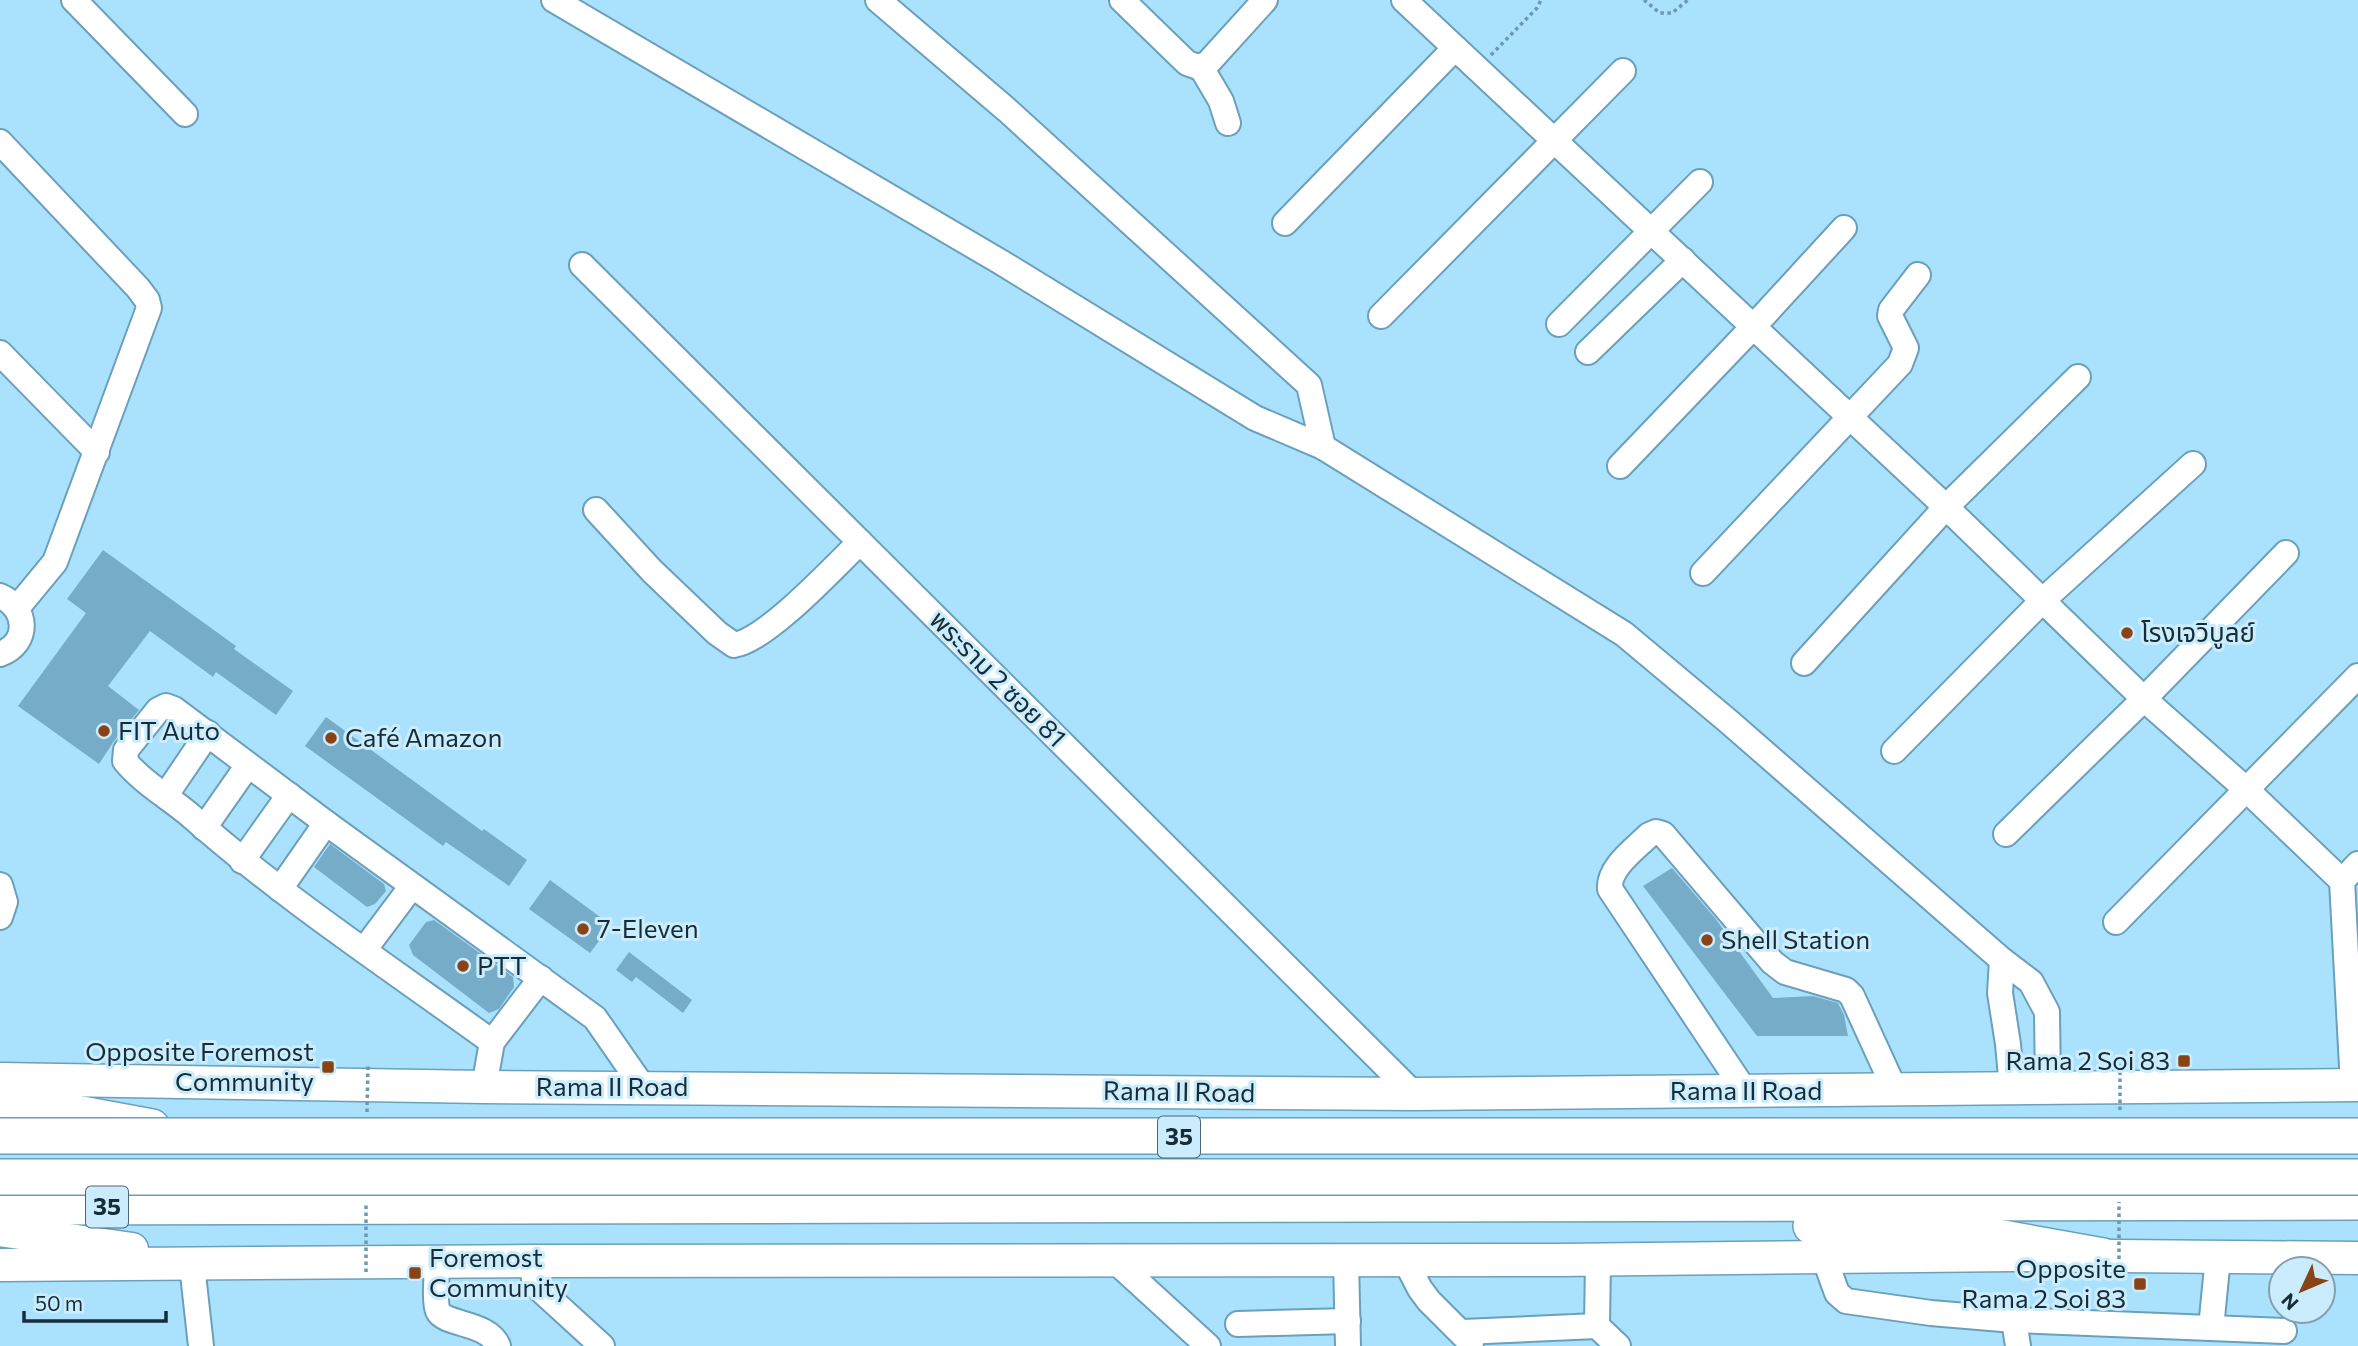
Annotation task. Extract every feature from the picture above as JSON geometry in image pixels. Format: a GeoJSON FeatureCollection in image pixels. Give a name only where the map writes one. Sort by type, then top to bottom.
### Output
{"type":"FeatureCollection","features":[{"type":"Feature","properties":{"kind":"highway"},"geometry":{"type":"LineString","coordinates":[[0,1099],[210,1137]]}},
{"type":"Feature","properties":{"kind":"highway"},"geometry":{"type":"LineString","coordinates":[[0,1136],[2358,1137]]}},
{"type":"Feature","properties":{"kind":"highway","name":"Rama II Road"},"geometry":{"type":"LineString","coordinates":[[0,1136],[2358,1137]]}},
{"type":"Feature","properties":{"kind":"highway"},"geometry":{"type":"LineString","coordinates":[[0,1177],[2358,1177]]}},
{"type":"Feature","properties":{"kind":"highway","name":"35"},"geometry":{"type":"LineString","coordinates":[[0,1208],[2358,1202]]}},
{"type":"Feature","properties":{"kind":"highway"},"geometry":{"type":"LineString","coordinates":[[1644,1204],[1766,1225],[1986,1235],[2103,1256]]}},
{"type":"Feature","properties":{"kind":"highway"},"geometry":{"type":"LineString","coordinates":[[0,1229],[214,1207]]}},
{"type":"Feature","properties":{"kind":"main road","name":"Rama II Road"},"geometry":{"type":"LineString","coordinates":[[0,1079],[484,1087],[1414,1094],[2355,1085]]}},
{"type":"Feature","properties":{"kind":"main road"},"geometry":{"type":"LineString","coordinates":[[0,1099],[214,1082]]}},
{"type":"Feature","properties":{"kind":"main road"},"geometry":{"type":"LineString","coordinates":[[0,1229],[227,1263]]}},
{"type":"Feature","properties":{"kind":"main road","name":"35"},"geometry":{"type":"LineString","coordinates":[[0,1265],[2103,1256],[2358,1258]]}},
{"type":"Feature","properties":{"kind":"street"},"geometry":{"type":"LineString","coordinates":[[74,0],[185,114]]}},
{"type":"Feature","properties":{"kind":"street"},"geometry":{"type":"LineString","coordinates":[[554,0],[999,261],[1255,418],[1323,447],[1624,634],[2002,960],[2031,982],[2047,1012],[2048,1087]]}},
{"type":"Feature","properties":{"kind":"street"},"geometry":{"type":"LineString","coordinates":[[878,0],[1007,110],[1308,385],[1323,447]]}},
{"type":"Feature","properties":{"kind":"street"},"geometry":{"type":"LineString","coordinates":[[1122,0],[1187,63],[1201,67],[1207,64],[1265,0]]}},
{"type":"Feature","properties":{"kind":"street"},"geometry":{"type":"LineString","coordinates":[[1404,0],[1946,507],[2144,699],[2247,790],[2350,873],[2355,1085]]}},
{"type":"Feature","properties":{"kind":"street"},"geometry":{"type":"LineString","coordinates":[[1285,223],[1455,48]]}},
{"type":"Feature","properties":{"kind":"street"},"geometry":{"type":"LineString","coordinates":[[1201,67],[1221,101],[1228,123]]}},
{"type":"Feature","properties":{"kind":"street"},"geometry":{"type":"LineString","coordinates":[[1381,316],[1623,71]]}},
{"type":"Feature","properties":{"kind":"street"},"geometry":{"type":"LineString","coordinates":[[0,142],[146,300],[149,308],[55,562],[9,602],[22,617],[21,636],[16,645],[0,654]]}},
{"type":"Feature","properties":{"kind":"street"},"geometry":{"type":"LineString","coordinates":[[1559,324],[1700,182]]}},
{"type":"Feature","properties":{"kind":"street"},"geometry":{"type":"LineString","coordinates":[[1620,466],[1844,228]]}},
{"type":"Feature","properties":{"kind":"street"},"geometry":{"type":"LineString","coordinates":[[1588,352],[1683,260]]}},
{"type":"Feature","properties":{"kind":"street","name":"พระราม 2 ซอย 81"},"geometry":{"type":"LineString","coordinates":[[582,265],[1414,1094]]}},
{"type":"Feature","properties":{"kind":"street"},"geometry":{"type":"LineString","coordinates":[[1703,573],[1850,419],[1904,358],[1905,344],[1890,316],[1891,310],[1919,275]]}},
{"type":"Feature","properties":{"kind":"street"},"geometry":{"type":"LineString","coordinates":[[0,354],[97,452]]}},
{"type":"Feature","properties":{"kind":"street"},"geometry":{"type":"LineString","coordinates":[[1804,663],[1946,507],[2078,377]]}},
{"type":"Feature","properties":{"kind":"street"},"geometry":{"type":"LineString","coordinates":[[1894,751],[2043,600],[2193,464]]}},
{"type":"Feature","properties":{"kind":"street"},"geometry":{"type":"LineString","coordinates":[[596,510],[652,571],[717,633],[734,645],[757,635],[860,542]]}},
{"type":"Feature","properties":{"kind":"street"},"geometry":{"type":"LineString","coordinates":[[2006,834],[2144,699],[2286,553]]}},
{"type":"Feature","properties":{"kind":"street"},"geometry":{"type":"LineString","coordinates":[[2116,922],[2358,676]]}},
{"type":"Feature","properties":{"kind":"street"},"geometry":{"type":"LineString","coordinates":[[492,1042],[242,861],[166,795],[132,771],[125,761],[126,750],[158,710],[166,706],[174,709],[412,886],[596,1018],[643,1087]]}},
{"type":"Feature","properties":{"kind":"street"},"geometry":{"type":"LineString","coordinates":[[166,795],[208,733]]}},
{"type":"Feature","properties":{"kind":"street"},"geometry":{"type":"LineString","coordinates":[[204,828],[248,765]]}},
{"type":"Feature","properties":{"kind":"street"},"geometry":{"type":"LineString","coordinates":[[242,861],[289,795]]}},
{"type":"Feature","properties":{"kind":"street"},"geometry":{"type":"LineString","coordinates":[[280,889],[326,822]]}},
{"type":"Feature","properties":{"kind":"street"},"geometry":{"type":"LineString","coordinates":[[1745,1091],[1610,889],[1609,881],[1615,871],[1648,835],[1656,832],[1663,834],[1772,962],[1785,972],[1846,990],[1852,996],[1895,1090]]}},
{"type":"Feature","properties":{"kind":"street"},"geometry":{"type":"LineString","coordinates":[[0,885],[5,902],[0,917]]}},
{"type":"Feature","properties":{"kind":"street"},"geometry":{"type":"LineString","coordinates":[[364,950],[412,886]]}},
{"type":"Feature","properties":{"kind":"street"},"geometry":{"type":"LineString","coordinates":[[2002,960],[2000,993],[2012,1088]]}},
{"type":"Feature","properties":{"kind":"street"},"geometry":{"type":"LineString","coordinates":[[484,1087],[492,1042],[541,978]]}},
{"type":"Feature","properties":{"kind":"street"},"geometry":{"type":"LineString","coordinates":[[1824,1257],[1837,1293],[1846,1301],[1931,1313],[2147,1336],[2211,1328],[2284,1331]]}},
{"type":"Feature","properties":{"kind":"street"},"geometry":{"type":"LineString","coordinates":[[2211,1328],[2218,1257]]}},
{"type":"Feature","properties":{"kind":"street"},"geometry":{"type":"LineString","coordinates":[[1405,1260],[1429,1301],[1468,1339],[1608,1340],[1598,1259]]}},
{"type":"Feature","properties":{"kind":"street"},"geometry":{"type":"LineString","coordinates":[[1238,1324],[1348,1334],[1346,1260]]}},
{"type":"Feature","properties":{"kind":"street"},"geometry":{"type":"LineString","coordinates":[[531,1261],[535,1285],[602,1346]]}},
{"type":"Feature","properties":{"kind":"street"},"geometry":{"type":"LineString","coordinates":[[1115,1261],[1208,1346]]}},
{"type":"Feature","properties":{"kind":"street"},"geometry":{"type":"LineString","coordinates":[[437,1262],[438,1311],[443,1318],[463,1322],[489,1335],[495,1339],[498,1346]]}},
{"type":"Feature","properties":{"kind":"street"},"geometry":{"type":"LineString","coordinates":[[192,1265],[201,1346]]}},
{"type":"Feature","properties":{"kind":"street"},"geometry":{"type":"LineString","coordinates":[[2014,1320],[2018,1346]]}},
{"type":"Feature","properties":{"kind":"path"},"geometry":{"type":"LineString","coordinates":[[1478,69],[1537,8],[1541,0]]}},
{"type":"Feature","properties":{"kind":"path"},"geometry":{"type":"LineString","coordinates":[[1644,0],[1660,13],[1672,13],[1688,0]]}},
{"type":"Feature","properties":{"kind":"building"},"geometry":{"type":"Polygon","coordinates":[[[103,550],[236,646],[234,649],[293,691],[276,715],[216,672],[213,677],[150,631],[108,686],[139,710],[99,764],[18,706],[86,613],[67,599],[103,550]]]}},
{"type":"Feature","properties":{"kind":"building"},"geometry":{"type":"Polygon","coordinates":[[[326,717],[482,831],[484,829],[527,860],[509,886],[446,842],[443,846],[305,746],[326,717]]]}},
{"type":"Feature","properties":{"kind":"building"},"geometry":{"type":"Polygon","coordinates":[[[330,844],[384,884],[386,891],[375,904],[367,907],[314,867],[330,844]]]}},
{"type":"Feature","properties":{"kind":"building","name":"Shell Station"},"geometry":{"type":"Polygon","coordinates":[[[1672,868],[1715,918],[1773,998],[1813,996],[1838,1003],[1844,1015],[1848,1036],[1757,1036],[1643,886],[1672,868]]]}},
{"type":"Feature","properties":{"kind":"building"},"geometry":{"type":"Polygon","coordinates":[[[550,880],[611,925],[590,953],[529,909],[550,880]]]}},
{"type":"Feature","properties":{"kind":"building","name":"PTT"},"geometry":{"type":"Polygon","coordinates":[[[434,920],[513,977],[514,987],[499,1009],[489,1013],[413,955],[409,945],[426,922],[434,920]]]}},
{"type":"Feature","properties":{"kind":"building"},"geometry":{"type":"Polygon","coordinates":[[[629,952],[692,1000],[683,1013],[636,977],[632,982],[616,970],[629,952]]]}},
{"type":"Feature","properties":{"kind":"place","name":"โรงเจวิบูลย์"},"geometry":{"type":"Point","coordinates":[2127,633]}},
{"type":"Feature","properties":{"kind":"place","name":"FIT Auto"},"geometry":{"type":"Point","coordinates":[104,731]}},
{"type":"Feature","properties":{"kind":"place","name":"Café Amazon"},"geometry":{"type":"Point","coordinates":[331,738]}},
{"type":"Feature","properties":{"kind":"place","name":"7-Eleven"},"geometry":{"type":"Point","coordinates":[583,929]}},
{"type":"Feature","properties":{"kind":"place","name":"Shell Station"},"geometry":{"type":"Point","coordinates":[1707,940]}},
{"type":"Feature","properties":{"kind":"place","name":"PTT"},"geometry":{"type":"Point","coordinates":[463,966]}},
{"type":"Feature","properties":{"kind":"place","name":"Rama 2 Soi 83"},"geometry":{"type":"Point","coordinates":[2184,1061]}},
{"type":"Feature","properties":{"kind":"place","name":"Opposite Foremost Community"},"geometry":{"type":"Point","coordinates":[328,1067]}},
{"type":"Feature","properties":{"kind":"place","name":"Foremost Community"},"geometry":{"type":"Point","coordinates":[415,1273]}},
{"type":"Feature","properties":{"kind":"place","name":"Opposite Rama 2 Soi 83"},"geometry":{"type":"Point","coordinates":[2140,1284]}}]}
